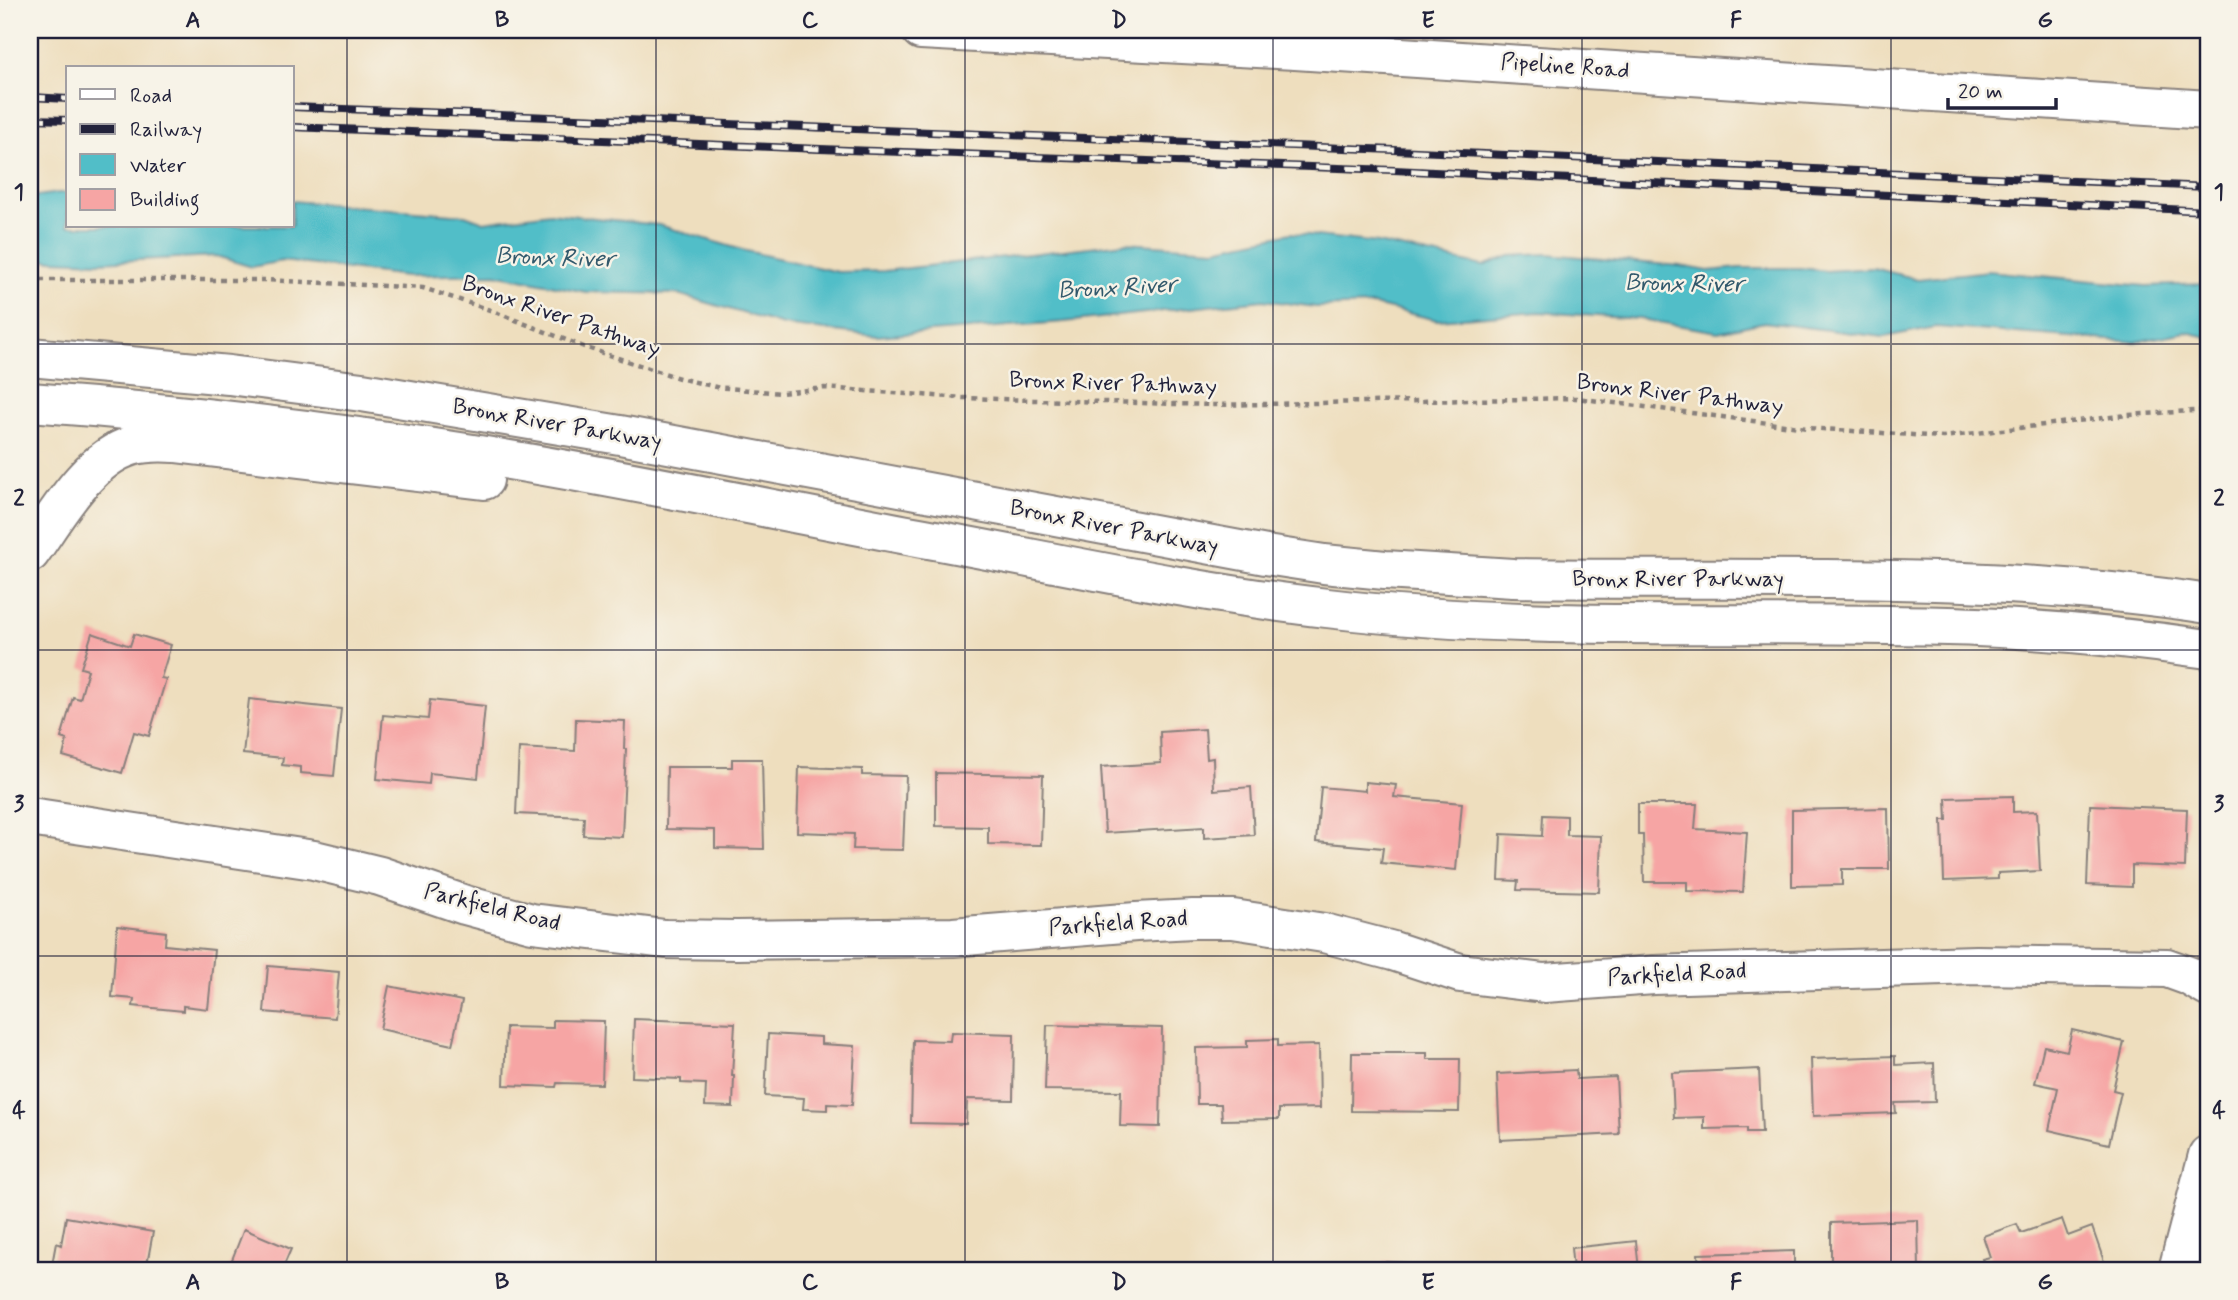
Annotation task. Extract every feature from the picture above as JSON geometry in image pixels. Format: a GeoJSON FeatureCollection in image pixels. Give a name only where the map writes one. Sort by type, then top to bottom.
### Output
{"type":"FeatureCollection","features":[{"type":"Feature","properties":{"kind":"main road","name":"Pipeline Road"},"geometry":{"type":"LineString","coordinates":[[920,30],[1295,50],[2208,110]]}},
{"type":"Feature","properties":{"kind":"main road","name":"Bronx River Parkway"},"geometry":{"type":"LineString","coordinates":[[30,357],[229,375],[492,412],[1188,542],[1324,564],[1444,575],[1513,578],[1996,583],[2135,594],[2208,604]]}},
{"type":"Feature","properties":{"kind":"main road","name":"Bronx River Parkway"},"geometry":{"type":"LineString","coordinates":[[30,402],[227,420],[439,449],[1255,598],[1392,615],[1521,623],[1979,627],[2110,637],[2208,649]]}},
{"type":"Feature","properties":{"kind":"main road"},"geometry":{"type":"LineString","coordinates":[[30,553],[71,495],[96,467],[130,446],[151,443],[175,443],[436,475],[745,504]]}},
{"type":"Feature","properties":{"kind":"main road","name":"Parkfield Road"},"geometry":{"type":"LineString","coordinates":[[30,817],[314,860],[380,876],[465,905],[532,923],[665,939],[953,937],[1136,922],[1233,919],[1324,933],[1461,973],[1544,983],[1654,975],[1989,965],[2167,968],[2189,975],[2208,987]]}},
{"type":"Feature","properties":{"kind":"main road"},"geometry":{"type":"LineString","coordinates":[[2178,1270],[2208,1154]]}},
{"type":"Feature","properties":{"kind":"path","name":"Bronx River Pathway"},"geometry":{"type":"LineString","coordinates":[[30,281],[267,280],[423,288],[490,310],[584,347],[679,378],[716,387],[782,393],[824,388],[963,398],[1212,405],[1576,398],[1807,428],[1943,438],[2128,415],[2208,410]]}},
{"type":"Feature","properties":{"kind":"water","name":"Bronx River"},"geometry":{"type":"Polygon","coordinates":[[[66,193],[66,228],[294,228],[294,201],[465,215],[484,222],[550,213],[659,225],[742,250],[838,272],[884,271],[1124,243],[1215,249],[1291,233],[1378,243],[1483,266],[1510,256],[1547,254],[1708,271],[1740,268],[1826,271],[1873,268],[1918,279],[1988,271],[2146,286],[2208,284],[2208,337],[2186,332],[2135,342],[1936,327],[1884,337],[1764,322],[1718,332],[1640,319],[1539,312],[1437,320],[1374,305],[1316,307],[1263,300],[1064,322],[877,336],[783,325],[678,294],[586,292],[495,274],[406,276],[282,261],[252,267],[216,256],[99,262],[30,259],[30,197],[66,193]]]}},
{"type":"Feature","properties":{"kind":"building"},"geometry":{"type":"Polygon","coordinates":[[[92,633],[130,646],[134,634],[171,645],[161,678],[166,679],[149,736],[134,732],[122,773],[63,756],[67,740],[61,738],[73,697],[80,699],[88,670],[81,668],[92,633]]]}},
{"type":"Feature","properties":{"kind":"building"},"geometry":{"type":"Polygon","coordinates":[[[249,699],[341,709],[334,776],[300,773],[300,767],[282,765],[283,758],[243,754],[249,699]]]}},
{"type":"Feature","properties":{"kind":"building"},"geometry":{"type":"Polygon","coordinates":[[[430,700],[485,706],[478,778],[430,773],[429,784],[377,779],[383,715],[428,719],[430,700]]]}},
{"type":"Feature","properties":{"kind":"building"},"geometry":{"type":"Polygon","coordinates":[[[576,719],[625,721],[622,837],[583,835],[584,817],[516,814],[519,748],[575,751],[576,719]]]}},
{"type":"Feature","properties":{"kind":"building"},"geometry":{"type":"Polygon","coordinates":[[[1205,729],[1207,759],[1213,758],[1214,790],[1251,787],[1254,835],[1204,838],[1204,827],[1105,833],[1101,767],[1161,763],[1160,732],[1205,729]]]}},
{"type":"Feature","properties":{"kind":"building"},"geometry":{"type":"Polygon","coordinates":[[[732,759],[762,759],[764,849],[715,848],[715,830],[666,829],[667,767],[732,767],[732,759]]]}},
{"type":"Feature","properties":{"kind":"building"},"geometry":{"type":"Polygon","coordinates":[[[799,767],[862,769],[862,775],[906,776],[903,850],[853,849],[854,834],[797,832],[799,767]]]}},
{"type":"Feature","properties":{"kind":"building"},"geometry":{"type":"Polygon","coordinates":[[[936,773],[1043,775],[1041,845],[988,844],[988,827],[936,826],[936,773]]]}},
{"type":"Feature","properties":{"kind":"building"},"geometry":{"type":"Polygon","coordinates":[[[1365,782],[1396,785],[1394,797],[1462,803],[1456,870],[1381,863],[1383,848],[1316,842],[1321,787],[1365,791],[1365,782]]]}},
{"type":"Feature","properties":{"kind":"building"},"geometry":{"type":"Polygon","coordinates":[[[2013,796],[2013,812],[2037,811],[2040,871],[1998,873],[1998,879],[1944,881],[1942,820],[1947,820],[1946,798],[2013,796]]]}},
{"type":"Feature","properties":{"kind":"building"},"geometry":{"type":"Polygon","coordinates":[[[1638,804],[1697,804],[1695,829],[1747,832],[1743,892],[1687,891],[1687,882],[1644,882],[1643,835],[1638,835],[1638,804]]]}},
{"type":"Feature","properties":{"kind":"building"},"geometry":{"type":"Polygon","coordinates":[[[2090,805],[2187,809],[2185,867],[2132,865],[2132,887],[2087,885],[2090,805]]]}},
{"type":"Feature","properties":{"kind":"building"},"geometry":{"type":"Polygon","coordinates":[[[1888,808],[1889,869],[1842,869],[1842,885],[1792,886],[1792,810],[1888,808]]]}},
{"type":"Feature","properties":{"kind":"building"},"geometry":{"type":"Polygon","coordinates":[[[1543,815],[1567,816],[1567,835],[1601,836],[1599,892],[1517,890],[1518,881],[1499,880],[1501,834],[1542,836],[1543,815]]]}},
{"type":"Feature","properties":{"kind":"building"},"geometry":{"type":"Polygon","coordinates":[[[117,926],[166,932],[165,945],[214,950],[208,1009],[183,1006],[183,1011],[133,1006],[134,999],[112,997],[117,926]]]}},
{"type":"Feature","properties":{"kind":"building"},"geometry":{"type":"Polygon","coordinates":[[[268,966],[339,972],[335,1018],[264,1012],[268,966]]]}},
{"type":"Feature","properties":{"kind":"building"},"geometry":{"type":"Polygon","coordinates":[[[389,986],[462,1001],[452,1045],[380,1029],[389,986]]]}},
{"type":"Feature","properties":{"kind":"building"},"geometry":{"type":"Polygon","coordinates":[[[634,1019],[735,1023],[733,1107],[705,1106],[706,1084],[681,1083],[681,1079],[632,1077],[634,1019]]]}},
{"type":"Feature","properties":{"kind":"building"},"geometry":{"type":"Polygon","coordinates":[[[553,1020],[604,1021],[602,1084],[557,1083],[556,1087],[504,1085],[506,1027],[553,1028],[553,1020]]]}},
{"type":"Feature","properties":{"kind":"building"},"geometry":{"type":"Polygon","coordinates":[[[1047,1025],[1162,1028],[1160,1127],[1120,1126],[1121,1091],[1045,1090],[1047,1025]]]}},
{"type":"Feature","properties":{"kind":"building"},"geometry":{"type":"Polygon","coordinates":[[[2072,1030],[2124,1042],[2113,1090],[2121,1092],[2109,1144],[2049,1130],[2058,1088],[2035,1083],[2044,1046],[2067,1051],[2072,1030]]]}},
{"type":"Feature","properties":{"kind":"building"},"geometry":{"type":"Polygon","coordinates":[[[951,1032],[1014,1034],[1013,1100],[967,1099],[966,1124],[911,1123],[913,1040],[950,1041],[951,1032]]]}},
{"type":"Feature","properties":{"kind":"building"},"geometry":{"type":"Polygon","coordinates":[[[768,1034],[821,1037],[821,1044],[855,1046],[852,1105],[827,1104],[827,1110],[803,1109],[804,1098],[765,1096],[768,1034]]]}},
{"type":"Feature","properties":{"kind":"building"},"geometry":{"type":"Polygon","coordinates":[[[1278,1039],[1278,1046],[1319,1045],[1320,1108],[1279,1109],[1279,1119],[1222,1120],[1221,1104],[1197,1104],[1196,1048],[1247,1047],[1247,1040],[1278,1039]]]}},
{"type":"Feature","properties":{"kind":"building"},"geometry":{"type":"Polygon","coordinates":[[[1352,1053],[1427,1053],[1427,1059],[1460,1059],[1459,1112],[1351,1111],[1352,1053]]]}},
{"type":"Feature","properties":{"kind":"building"},"geometry":{"type":"Polygon","coordinates":[[[1895,1056],[1895,1065],[1934,1063],[1935,1102],[1895,1103],[1896,1113],[1813,1116],[1811,1059],[1895,1056]]]}},
{"type":"Feature","properties":{"kind":"building"},"geometry":{"type":"Polygon","coordinates":[[[1759,1069],[1762,1132],[1747,1132],[1747,1128],[1704,1129],[1704,1117],[1674,1118],[1672,1073],[1759,1069]]]}},
{"type":"Feature","properties":{"kind":"building"},"geometry":{"type":"Polygon","coordinates":[[[1576,1070],[1577,1079],[1616,1077],[1619,1134],[1500,1140],[1497,1074],[1576,1070]]]}},
{"type":"Feature","properties":{"kind":"building"},"geometry":{"type":"Polygon","coordinates":[[[66,1217],[153,1232],[146,1270],[51,1270],[56,1243],[61,1245],[66,1217]]]}},
{"type":"Feature","properties":{"kind":"building"},"geometry":{"type":"Polygon","coordinates":[[[2062,1219],[2068,1236],[2092,1227],[2107,1270],[1986,1270],[1982,1259],[1990,1257],[1983,1236],[2017,1224],[2021,1233],[2062,1219]]]}},
{"type":"Feature","properties":{"kind":"building"},"geometry":{"type":"Polygon","coordinates":[[[1918,1220],[1919,1270],[1831,1270],[1831,1223],[1918,1220]]]}},
{"type":"Feature","properties":{"kind":"building"},"geometry":{"type":"Polygon","coordinates":[[[244,1229],[291,1249],[282,1270],[228,1270],[244,1229]]]}},
{"type":"Feature","properties":{"kind":"building"},"geometry":{"type":"Polygon","coordinates":[[[1636,1241],[1639,1270],[1573,1270],[1571,1248],[1636,1241]]]}},
{"type":"Feature","properties":{"kind":"building"},"geometry":{"type":"Polygon","coordinates":[[[1794,1251],[1794,1270],[1699,1270],[1698,1254],[1794,1251]]]}},
{"type":"Feature","properties":{"kind":"building"},"geometry":{"type":"Polygon","coordinates":[[[1383,1262],[1407,1263],[1407,1270],[1383,1270],[1383,1262]]]}},
{"type":"Feature","properties":{"kind":"railway"},"geometry":{"type":"LineString","coordinates":[[30,97],[66,99]]}},
{"type":"Feature","properties":{"kind":"railway"},"geometry":{"type":"LineString","coordinates":[[294,107],[1394,150],[2208,187]]}},
{"type":"Feature","properties":{"kind":"railway"},"geometry":{"type":"LineString","coordinates":[[30,119],[66,120]]}},
{"type":"Feature","properties":{"kind":"railway"},"geometry":{"type":"LineString","coordinates":[[294,127],[1394,170],[2208,211]]}}]}
